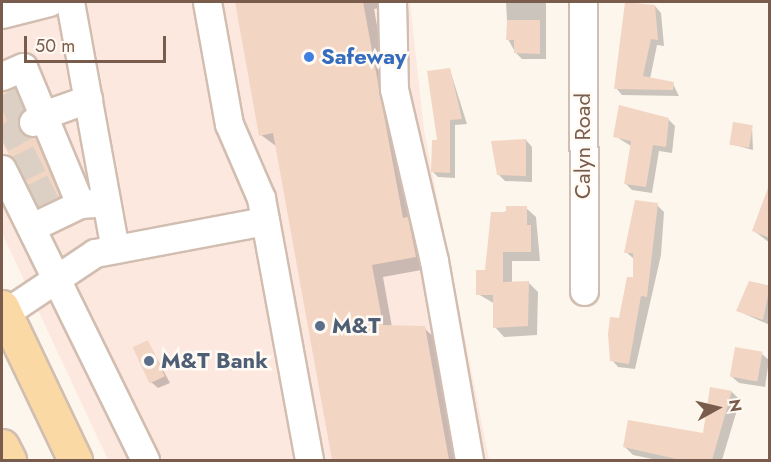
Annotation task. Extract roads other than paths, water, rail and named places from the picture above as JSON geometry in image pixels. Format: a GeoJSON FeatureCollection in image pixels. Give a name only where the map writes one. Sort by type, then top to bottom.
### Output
{"type":"FeatureCollection","features":[{"type":"Feature","properties":{"kind":"main road"},"geometry":{"type":"LineString","coordinates":[[3,310],[75,460]]}},
{"type":"Feature","properties":{"kind":"main road"},"geometry":{"type":"LineString","coordinates":[[2,446],[9,460]]}},
{"type":"Feature","properties":{"kind":"street"},"geometry":{"type":"LineString","coordinates":[[2,13],[27,2]]}},
{"type":"Feature","properties":{"kind":"street"},"geometry":{"type":"LineString","coordinates":[[2,13],[49,2]]}},
{"type":"Feature","properties":{"kind":"street"},"geometry":{"type":"LineString","coordinates":[[70,2],[96,148],[93,203]]}},
{"type":"Feature","properties":{"kind":"street"},"geometry":{"type":"LineString","coordinates":[[207,2],[229,124],[253,175],[266,221],[309,460]]}},
{"type":"Feature","properties":{"kind":"street"},"geometry":{"type":"LineString","coordinates":[[392,2],[394,89],[434,261],[470,460]]}},
{"type":"Feature","properties":{"kind":"street","name":"Calyn Road"},"geometry":{"type":"LineString","coordinates":[[583,2],[584,291]]}},
{"type":"Feature","properties":{"kind":"street"},"geometry":{"type":"LineString","coordinates":[[2,76],[23,67],[33,108],[66,181],[93,203],[115,249]]}},
{"type":"Feature","properties":{"kind":"street"},"geometry":{"type":"LineString","coordinates":[[33,108],[88,99]]}},
{"type":"Feature","properties":{"kind":"street"},"geometry":{"type":"LineString","coordinates":[[53,152],[96,148]]}},
{"type":"Feature","properties":{"kind":"street"},"geometry":{"type":"LineString","coordinates":[[7,172],[145,460]]}},
{"type":"Feature","properties":{"kind":"street"},"geometry":{"type":"LineString","coordinates":[[27,210],[93,203]]}},
{"type":"Feature","properties":{"kind":"street"},"geometry":{"type":"LineString","coordinates":[[3,310],[60,280],[95,253],[266,221]]}},
{"type":"Feature","properties":{"kind":"tunnel"},"geometry":{"type":"LineString","coordinates":[[2,110],[22,100]]}},
{"type":"Feature","properties":{"kind":"tunnel"},"geometry":{"type":"LineString","coordinates":[[2,139],[33,122]]}},
{"type":"Feature","properties":{"kind":"tunnel"},"geometry":{"type":"LineString","coordinates":[[15,170],[48,154]]}},
{"type":"Feature","properties":{"kind":"tunnel"},"geometry":{"type":"LineString","coordinates":[[29,199],[62,183]]}},
{"type":"Feature","properties":{"kind":"place","name":"Safeway"},"geometry":{"type":"Point","coordinates":[309,57]}},
{"type":"Feature","properties":{"kind":"place","name":"M&T"},"geometry":{"type":"Point","coordinates":[320,326]}},
{"type":"Feature","properties":{"kind":"place","name":"M&T Bank"},"geometry":{"type":"Point","coordinates":[149,361]}}]}
